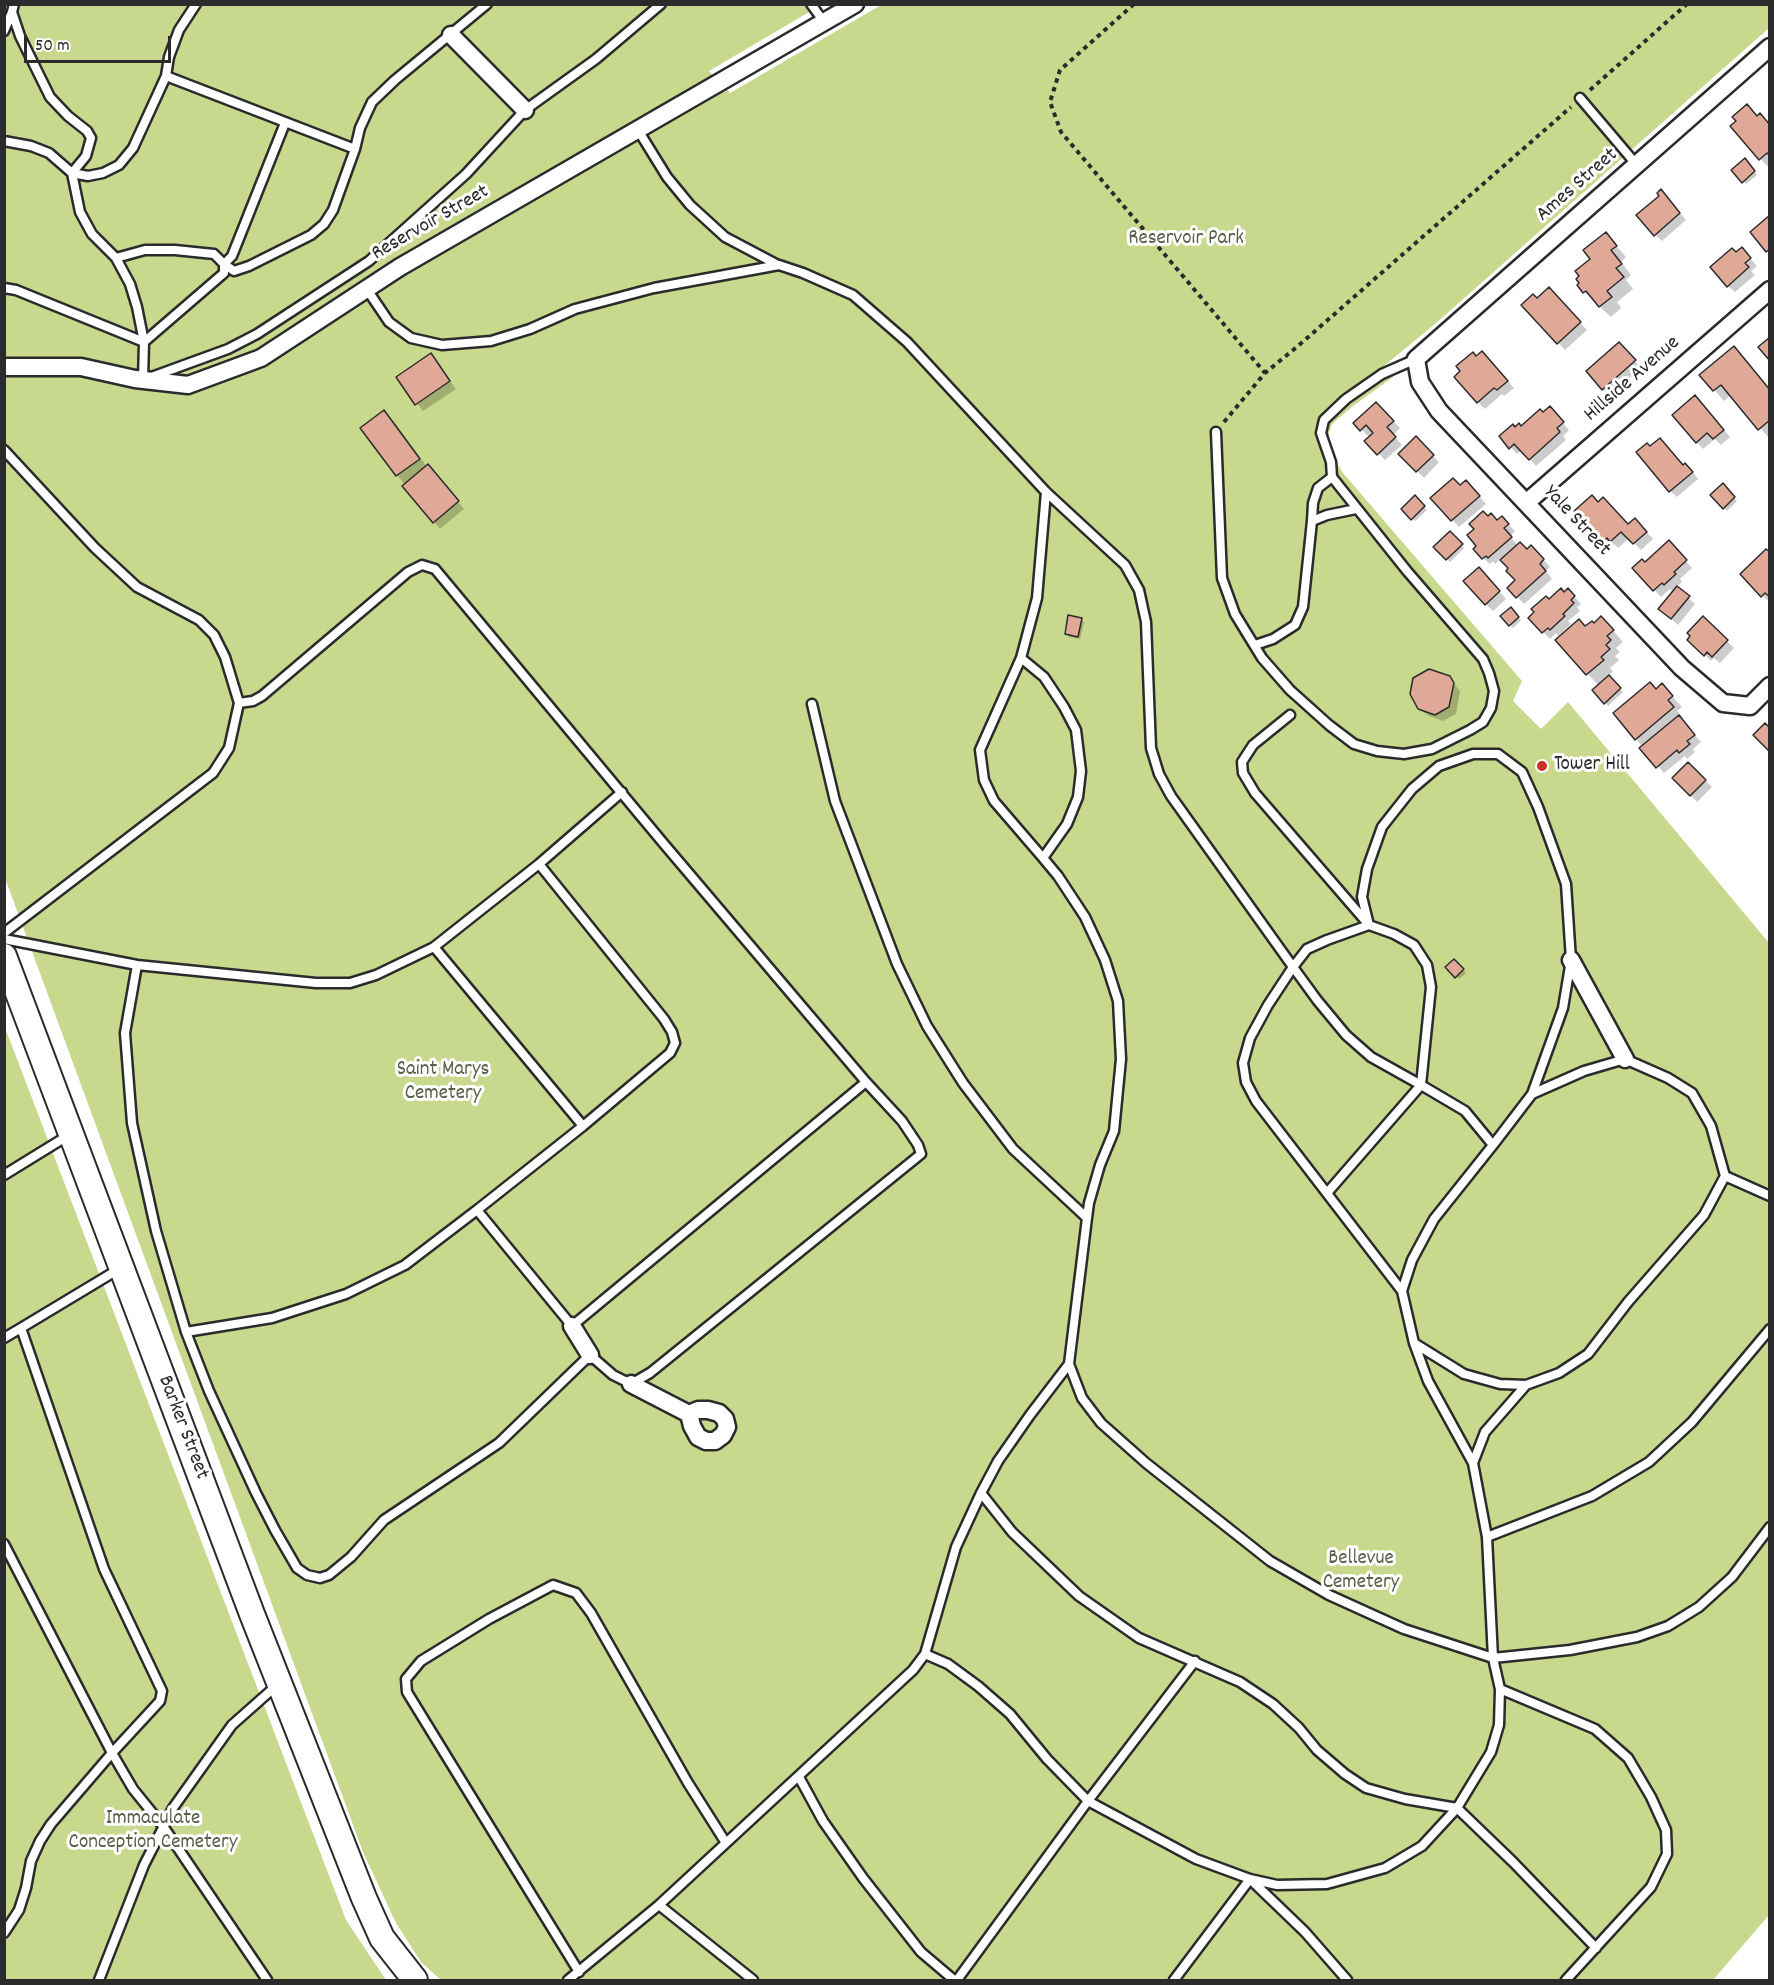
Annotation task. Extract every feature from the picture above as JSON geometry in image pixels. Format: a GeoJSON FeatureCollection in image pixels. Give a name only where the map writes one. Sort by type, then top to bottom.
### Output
{"type":"FeatureCollection","features":[{"type":"Feature","properties":{"kind":"main road","name":"Barker Street"},"geometry":{"type":"LineString","coordinates":[[4,956],[279,1683],[364,1898],[382,1938],[415,1980]]}},
{"type":"Feature","properties":{"kind":"street","name":"Reservoir Street"},"geometry":{"type":"LineString","coordinates":[[4,367],[81,367],[143,380],[188,385],[261,357],[400,267],[855,4]]}},
{"type":"Feature","properties":{"kind":"street"},"geometry":{"type":"LineString","coordinates":[[452,35],[525,110]]}},
{"type":"Feature","properties":{"kind":"street","name":"Ames Street"},"geometry":{"type":"LineString","coordinates":[[1416,359],[1770,47]]}},
{"type":"Feature","properties":{"kind":"street","name":"Hillside Avenue"},"geometry":{"type":"LineString","coordinates":[[1526,503],[1770,290]]}},
{"type":"Feature","properties":{"kind":"street","name":"Yale Street"},"geometry":{"type":"LineString","coordinates":[[1416,359],[1420,382],[1439,411],[1682,668],[1723,704],[1750,706],[1770,686]]}},
{"type":"Feature","properties":{"kind":"street"},"geometry":{"type":"LineString","coordinates":[[1571,960],[1626,1059]]}},
{"type":"Feature","properties":{"kind":"street"},"geometry":{"type":"LineString","coordinates":[[572,1326],[590,1355]]}},
{"type":"Feature","properties":{"kind":"street"},"geometry":{"type":"LineString","coordinates":[[632,1384],[689,1414]]}},
{"type":"Feature","properties":{"kind":"lane"},"geometry":{"type":"LineString","coordinates":[[4,141],[31,146],[49,153],[72,173],[88,176],[103,173],[119,165],[133,148],[166,76],[169,57],[179,30],[196,4]]}},
{"type":"Feature","properties":{"kind":"lane"},"geometry":{"type":"LineString","coordinates":[[116,258],[145,250],[214,254],[234,271],[249,266],[311,235],[324,224],[333,210],[355,149],[360,128],[372,102],[395,80],[487,4]]}},
{"type":"Feature","properties":{"kind":"lane"},"geometry":{"type":"LineString","coordinates":[[72,173],[80,212],[92,234],[116,258],[130,284],[144,342],[143,380],[228,348],[257,334],[369,261],[466,174],[525,110],[596,59],[661,4]]}},
{"type":"Feature","properties":{"kind":"lane"},"geometry":{"type":"LineString","coordinates":[[811,4],[824,22]]}},
{"type":"Feature","properties":{"kind":"lane"},"geometry":{"type":"LineString","coordinates":[[13,8],[20,36],[50,97],[68,116],[87,131],[91,138],[86,156],[72,173]]}},
{"type":"Feature","properties":{"kind":"lane"},"geometry":{"type":"LineString","coordinates":[[4,31],[13,8]]}},
{"type":"Feature","properties":{"kind":"lane"},"geometry":{"type":"LineString","coordinates":[[166,76],[355,149]]}},
{"type":"Feature","properties":{"kind":"lane"},"geometry":{"type":"LineString","coordinates":[[1580,98],[1636,164]]}},
{"type":"Feature","properties":{"kind":"lane"},"geometry":{"type":"LineString","coordinates":[[144,342],[224,273],[224,264],[232,256],[285,123]]}},
{"type":"Feature","properties":{"kind":"lane"},"geometry":{"type":"LineString","coordinates":[[638,130],[667,177],[690,205],[725,237],[779,265],[852,295],[898,334],[1046,492],[1125,565],[1139,590],[1146,622],[1151,748],[1159,774],[1171,796],[1317,1000],[1346,1035],[1371,1057],[1466,1111],[1493,1145]]}},
{"type":"Feature","properties":{"kind":"lane"},"geometry":{"type":"LineString","coordinates":[[366,288],[389,322],[411,338],[442,345],[491,341],[530,329],[575,309],[654,288],[779,265]]}},
{"type":"Feature","properties":{"kind":"lane"},"geometry":{"type":"LineString","coordinates":[[4,288],[25,293],[144,342]]}},
{"type":"Feature","properties":{"kind":"lane"},"geometry":{"type":"LineString","coordinates":[[1216,432],[1222,578],[1235,614],[1262,658],[1290,690],[1354,744],[1377,751],[1404,754],[1432,749],[1483,722],[1491,708],[1494,691],[1483,659],[1356,509],[1332,477],[1331,462],[1321,433],[1323,420],[1346,399],[1382,374],[1416,359]]}},
{"type":"Feature","properties":{"kind":"lane"},"geometry":{"type":"LineString","coordinates":[[4,450],[95,548],[137,587],[199,620],[214,635],[225,657],[239,703],[229,748],[213,773],[4,933]]}},
{"type":"Feature","properties":{"kind":"lane"},"geometry":{"type":"LineString","coordinates":[[1255,645],[1273,639],[1295,625],[1304,607],[1313,503],[1318,488],[1332,477]]}},
{"type":"Feature","properties":{"kind":"lane"},"geometry":{"type":"LineString","coordinates":[[1046,492],[1036,598],[1021,658],[980,750],[984,780],[994,801],[1058,876],[1085,918],[1105,960],[1118,1001],[1121,1059],[1114,1131],[1100,1165],[1089,1203],[1069,1364],[1082,1398],[1101,1423],[1146,1463],[1270,1561],[1329,1594],[1404,1629],[1493,1658],[1570,1650],[1637,1638],[1668,1626],[1699,1607],[1732,1577],[1770,1527]]}},
{"type":"Feature","properties":{"kind":"lane"},"geometry":{"type":"LineString","coordinates":[[1312,521],[1356,509]]}},
{"type":"Feature","properties":{"kind":"lane"},"geometry":{"type":"LineString","coordinates":[[137,965],[125,1033],[132,1124],[156,1232],[186,1332],[209,1391],[275,1530],[297,1568],[307,1575],[320,1578],[329,1575],[351,1557],[384,1520],[500,1443],[590,1355],[613,1375],[632,1384],[650,1373],[921,1154],[918,1145],[902,1121],[866,1082],[664,844],[435,569],[422,565],[408,572],[262,696],[253,701],[239,703]]}},
{"type":"Feature","properties":{"kind":"lane"},"geometry":{"type":"LineString","coordinates":[[1021,658],[1044,677],[1064,707],[1076,730],[1081,771],[1078,797],[1067,824],[1042,858]]}},
{"type":"Feature","properties":{"kind":"lane"},"geometry":{"type":"LineString","coordinates":[[812,704],[835,801],[897,964],[927,1026],[963,1083],[1013,1149],[1087,1218]]}},
{"type":"Feature","properties":{"kind":"lane"},"geometry":{"type":"LineString","coordinates":[[1290,715],[1253,745],[1242,762],[1243,773],[1255,793],[1369,925],[1394,934],[1414,945],[1427,965],[1431,987],[1421,1085],[1327,1193]]}},
{"type":"Feature","properties":{"kind":"lane"},"geometry":{"type":"LineString","coordinates":[[1369,925],[1362,897],[1366,869],[1382,827],[1412,789],[1439,766],[1473,754],[1498,754],[1522,772],[1538,807],[1566,884],[1571,960],[1563,1008],[1532,1094],[1434,1219],[1412,1260],[1402,1291]]}},
{"type":"Feature","properties":{"kind":"lane"},"geometry":{"type":"LineString","coordinates":[[4,939],[137,965],[316,983],[350,983],[376,975],[434,948],[539,864],[622,792]]}},
{"type":"Feature","properties":{"kind":"lane"},"geometry":{"type":"LineString","coordinates":[[186,1332],[272,1318],[346,1294],[405,1265],[583,1126],[670,1053],[675,1043],[672,1032],[664,1019],[539,864]]}},
{"type":"Feature","properties":{"kind":"lane"},"geometry":{"type":"LineString","coordinates":[[925,1654],[948,1664],[1010,1714],[1047,1759],[1088,1801],[1196,1859],[1250,1880],[1277,1885],[1327,1884],[1385,1868],[1422,1846],[1457,1808],[1491,1752],[1499,1725],[1500,1689],[1493,1658],[1487,1537],[1473,1463],[1428,1381],[1414,1343],[1402,1291],[1256,1101],[1246,1082],[1243,1063],[1250,1038],[1268,1005],[1307,949],[1369,925]]}},
{"type":"Feature","properties":{"kind":"lane"},"geometry":{"type":"LineString","coordinates":[[434,948],[583,1126]]}},
{"type":"Feature","properties":{"kind":"lane"},"geometry":{"type":"LineString","coordinates":[[1414,1343],[1464,1374],[1500,1384],[1526,1384],[1559,1373],[1588,1354],[1628,1302],[1704,1215],[1725,1176],[1711,1126],[1692,1093],[1668,1078],[1626,1059],[1584,1071],[1532,1094]]}},
{"type":"Feature","properties":{"kind":"lane"},"geometry":{"type":"LineString","coordinates":[[477,1210],[572,1326],[866,1082]]}},
{"type":"Feature","properties":{"kind":"lane"},"geometry":{"type":"LineString","coordinates":[[4,1175],[72,1133]]}},
{"type":"Feature","properties":{"kind":"lane"},"geometry":{"type":"LineString","coordinates":[[1725,1176],[1770,1196]]}},
{"type":"Feature","properties":{"kind":"lane"},"geometry":{"type":"LineString","coordinates":[[4,1338],[122,1267]]}},
{"type":"Feature","properties":{"kind":"lane"},"geometry":{"type":"LineString","coordinates":[[4,1933],[19,1910],[31,1861],[51,1824],[160,1701],[162,1691],[104,1569],[21,1328]]}},
{"type":"Feature","properties":{"kind":"lane"},"geometry":{"type":"LineString","coordinates":[[1487,1537],[1592,1496],[1649,1462],[1692,1422],[1770,1329]]}},
{"type":"Feature","properties":{"kind":"lane"},"geometry":{"type":"LineString","coordinates":[[568,1980],[658,1905],[913,1670],[925,1654],[956,1547],[981,1493],[998,1461],[1029,1414],[1069,1364]]}},
{"type":"Feature","properties":{"kind":"lane"},"geometry":{"type":"LineString","coordinates":[[1473,1463],[1485,1432],[1526,1384]]}},
{"type":"Feature","properties":{"kind":"lane"},"geometry":{"type":"LineString","coordinates":[[981,1493],[1012,1532],[1079,1596],[1139,1638],[1240,1683],[1273,1704],[1299,1728],[1317,1750],[1345,1774],[1366,1788],[1457,1808],[1596,1948]]}},
{"type":"Feature","properties":{"kind":"lane"},"geometry":{"type":"LineString","coordinates":[[4,1544],[112,1753],[133,1789],[164,1826],[267,1980]]}},
{"type":"Feature","properties":{"kind":"lane"},"geometry":{"type":"LineString","coordinates":[[579,1972],[406,1692],[406,1679],[421,1661],[489,1619],[553,1585],[576,1593],[591,1613],[688,1783],[726,1843]]}},
{"type":"Feature","properties":{"kind":"lane"},"geometry":{"type":"LineString","coordinates":[[798,1777],[823,1821],[863,1878],[921,1952],[955,1980],[1195,1661]]}},
{"type":"Feature","properties":{"kind":"lane"},"geometry":{"type":"LineString","coordinates":[[99,1980],[144,1865],[173,1808],[232,1725],[279,1683]]}},
{"type":"Feature","properties":{"kind":"lane"},"geometry":{"type":"LineString","coordinates":[[1500,1689],[1595,1729],[1628,1758],[1651,1797],[1665,1830],[1666,1854],[1651,1887],[1566,1980]]}},
{"type":"Feature","properties":{"kind":"lane"},"geometry":{"type":"LineString","coordinates":[[1250,1880],[1305,1932],[1344,1979]]}},
{"type":"Feature","properties":{"kind":"lane"},"geometry":{"type":"LineString","coordinates":[[1174,1980],[1250,1880]]}},
{"type":"Feature","properties":{"kind":"lane"},"geometry":{"type":"LineString","coordinates":[[658,1905],[753,1980]]}},
{"type":"Feature","properties":{"kind":"lane"},"geometry":{"type":"LineString","coordinates":[[106,1961],[107,1980]]}},
{"type":"Feature","properties":{"kind":"path"},"geometry":{"type":"LineString","coordinates":[[1134,4],[1060,70],[1050,102],[1061,132],[1264,373]]}},
{"type":"Feature","properties":{"kind":"path"},"geometry":{"type":"LineString","coordinates":[[1216,432],[1264,373],[1298,346],[1687,4]]}},
{"type":"Feature","properties":{"kind":"green space","name":"Bellevue Cemetery"},"geometry":{"type":"Polygon","coordinates":[[[5,5],[821,5],[709,71],[730,93],[881,5],[1769,5],[1769,28],[1435,324],[1384,366],[1393,377],[1332,424],[1328,436],[1333,456],[1343,473],[1522,681],[1513,701],[1541,729],[1568,702],[1769,943],[1769,1915],[1713,1980],[441,1980],[421,1962],[396,1923],[363,1852],[5,878],[5,5]]]}},
{"type":"Feature","properties":{"kind":"green space","name":"Immaculate Conception Cemetery"},"geometry":{"type":"Polygon","coordinates":[[[4,1025],[346,1920],[386,1980],[5,1980],[4,1025]]]}},
{"type":"Feature","properties":{"kind":"building"},"geometry":{"type":"Polygon","coordinates":[[[1747,104],[1757,116],[1760,113],[1770,125],[1770,156],[1767,153],[1759,160],[1730,126],[1736,121],[1732,117],[1747,104]]]}},
{"type":"Feature","properties":{"kind":"building"},"geometry":{"type":"Polygon","coordinates":[[[1745,158],[1755,171],[1742,183],[1731,170],[1745,158]]]}},
{"type":"Feature","properties":{"kind":"building"},"geometry":{"type":"Polygon","coordinates":[[[1661,189],[1680,213],[1654,236],[1636,215],[1659,196],[1657,193],[1661,189]]]}},
{"type":"Feature","properties":{"kind":"building"},"geometry":{"type":"Polygon","coordinates":[[[1770,215],[1770,249],[1766,252],[1750,232],[1770,215]]]}},
{"type":"Feature","properties":{"kind":"building"},"geometry":{"type":"Polygon","coordinates":[[[1606,232],[1617,246],[1611,250],[1622,264],[1616,268],[1624,277],[1607,291],[1612,297],[1599,307],[1586,291],[1583,293],[1577,285],[1579,283],[1576,279],[1579,276],[1575,271],[1590,259],[1583,250],[1606,232]]]}},
{"type":"Feature","properties":{"kind":"building"},"geometry":{"type":"Polygon","coordinates":[[[1742,247],[1751,258],[1745,263],[1749,267],[1727,287],[1710,267],[1732,248],[1736,252],[1742,247]]]}},
{"type":"Feature","properties":{"kind":"building"},"geometry":{"type":"Polygon","coordinates":[[[1549,287],[1581,322],[1557,344],[1521,305],[1533,294],[1537,298],[1549,287]]]}},
{"type":"Feature","properties":{"kind":"building"},"geometry":{"type":"Polygon","coordinates":[[[1770,337],[1770,361],[1758,347],[1770,337]]]}},
{"type":"Feature","properties":{"kind":"building"},"geometry":{"type":"Polygon","coordinates":[[[1619,342],[1636,360],[1602,390],[1586,371],[1619,342]]]}},
{"type":"Feature","properties":{"kind":"building"},"geometry":{"type":"Polygon","coordinates":[[[1734,346],[1770,390],[1770,420],[1758,430],[1721,385],[1713,391],[1699,375],[1734,346]]]}},
{"type":"Feature","properties":{"kind":"building"},"geometry":{"type":"Polygon","coordinates":[[[1482,351],[1508,381],[1497,390],[1494,388],[1477,403],[1454,377],[1460,371],[1456,366],[1473,352],[1476,356],[1482,351]]]}},
{"type":"Feature","properties":{"kind":"building"},"geometry":{"type":"Polygon","coordinates":[[[431,353],[450,381],[415,405],[396,377],[431,353]]]}},
{"type":"Feature","properties":{"kind":"building"},"geometry":{"type":"Polygon","coordinates":[[[1695,395],[1724,430],[1713,439],[1707,433],[1696,443],[1672,415],[1695,395]]]}},
{"type":"Feature","properties":{"kind":"building"},"geometry":{"type":"Polygon","coordinates":[[[1376,402],[1394,421],[1387,427],[1396,437],[1377,455],[1364,441],[1373,433],[1366,425],[1360,431],[1353,423],[1376,402]]]}},
{"type":"Feature","properties":{"kind":"building"},"geometry":{"type":"Polygon","coordinates":[[[1550,406],[1564,422],[1557,428],[1560,432],[1529,460],[1514,444],[1509,449],[1499,436],[1513,424],[1515,427],[1519,423],[1521,426],[1540,409],[1543,412],[1550,406]]]}},
{"type":"Feature","properties":{"kind":"building"},"geometry":{"type":"Polygon","coordinates":[[[384,410],[420,459],[396,476],[360,428],[384,410]]]}},
{"type":"Feature","properties":{"kind":"building"},"geometry":{"type":"Polygon","coordinates":[[[1416,436],[1434,455],[1416,472],[1398,454],[1416,436]]]}},
{"type":"Feature","properties":{"kind":"building"},"geometry":{"type":"Polygon","coordinates":[[[1660,438],[1683,465],[1685,463],[1693,472],[1669,492],[1636,452],[1647,443],[1650,446],[1660,438]]]}},
{"type":"Feature","properties":{"kind":"building"},"geometry":{"type":"Polygon","coordinates":[[[428,464],[459,501],[433,523],[402,486],[428,464]]]}},
{"type":"Feature","properties":{"kind":"building"},"geometry":{"type":"Polygon","coordinates":[[[1453,478],[1460,485],[1466,480],[1480,496],[1451,521],[1430,498],[1453,478]]]}},
{"type":"Feature","properties":{"kind":"building"},"geometry":{"type":"Polygon","coordinates":[[[1723,483],[1735,497],[1723,509],[1710,495],[1723,483]]]}},
{"type":"Feature","properties":{"kind":"building"},"geometry":{"type":"Polygon","coordinates":[[[1415,495],[1425,506],[1411,520],[1401,509],[1415,495]]]}},
{"type":"Feature","properties":{"kind":"building"},"geometry":{"type":"Polygon","coordinates":[[[1592,495],[1598,502],[1603,497],[1628,524],[1635,518],[1647,532],[1633,544],[1621,532],[1610,542],[1607,538],[1602,542],[1574,511],[1592,495]]]}},
{"type":"Feature","properties":{"kind":"building"},"geometry":{"type":"Polygon","coordinates":[[[1483,511],[1488,516],[1491,513],[1497,520],[1502,516],[1509,524],[1504,528],[1512,537],[1488,558],[1486,556],[1482,559],[1473,549],[1476,546],[1467,535],[1474,529],[1469,524],[1483,511]]]}},
{"type":"Feature","properties":{"kind":"building"},"geometry":{"type":"Polygon","coordinates":[[[1450,531],[1463,544],[1446,560],[1433,547],[1450,531]]]}},
{"type":"Feature","properties":{"kind":"building"},"geometry":{"type":"Polygon","coordinates":[[[1669,540],[1687,560],[1664,585],[1662,583],[1653,591],[1632,568],[1642,559],[1645,562],[1669,540]]]}},
{"type":"Feature","properties":{"kind":"building"},"geometry":{"type":"Polygon","coordinates":[[[1520,542],[1527,549],[1531,545],[1544,559],[1540,564],[1546,571],[1516,598],[1507,588],[1515,580],[1500,560],[1520,542]]]}},
{"type":"Feature","properties":{"kind":"building"},"geometry":{"type":"Polygon","coordinates":[[[1766,549],[1770,552],[1770,597],[1765,593],[1761,597],[1740,574],[1766,549]]]}},
{"type":"Feature","properties":{"kind":"building"},"geometry":{"type":"Polygon","coordinates":[[[1479,567],[1500,591],[1485,605],[1463,581],[1479,567]]]}},
{"type":"Feature","properties":{"kind":"building"},"geometry":{"type":"Polygon","coordinates":[[[1677,586],[1690,596],[1671,619],[1658,609],[1677,586]]]}},
{"type":"Feature","properties":{"kind":"building"},"geometry":{"type":"Polygon","coordinates":[[[1561,588],[1564,592],[1568,588],[1575,596],[1571,600],[1574,603],[1563,614],[1565,616],[1550,630],[1548,628],[1542,633],[1528,618],[1534,612],[1531,609],[1546,596],[1549,599],[1561,588]]]}},
{"type":"Feature","properties":{"kind":"building"},"geometry":{"type":"Polygon","coordinates":[[[1511,607],[1519,617],[1509,626],[1500,616],[1511,607]]]}},
{"type":"Feature","properties":{"kind":"building"},"geometry":{"type":"Polygon","coordinates":[[[1068,615],[1082,618],[1078,637],[1065,634],[1068,615]]]}},
{"type":"Feature","properties":{"kind":"building"},"geometry":{"type":"Polygon","coordinates":[[[1601,616],[1614,630],[1607,636],[1611,640],[1606,645],[1610,649],[1601,657],[1604,660],[1586,675],[1555,640],[1579,619],[1585,626],[1592,621],[1594,623],[1601,616]]]}},
{"type":"Feature","properties":{"kind":"building"},"geometry":{"type":"Polygon","coordinates":[[[1703,616],[1728,640],[1712,657],[1707,652],[1704,656],[1687,640],[1690,636],[1687,633],[1703,616]]]}},
{"type":"Feature","properties":{"kind":"building"},"geometry":{"type":"Polygon","coordinates":[[[1429,669],[1450,676],[1454,683],[1449,707],[1435,715],[1418,709],[1410,694],[1413,678],[1429,669]]]}},
{"type":"Feature","properties":{"kind":"building"},"geometry":{"type":"Polygon","coordinates":[[[1609,675],[1621,688],[1604,704],[1592,690],[1609,675]]]}},
{"type":"Feature","properties":{"kind":"building"},"geometry":{"type":"Polygon","coordinates":[[[1650,682],[1656,689],[1662,683],[1673,696],[1668,700],[1674,707],[1635,740],[1613,713],[1650,682]]]}},
{"type":"Feature","properties":{"kind":"building"},"geometry":{"type":"Polygon","coordinates":[[[1679,715],[1695,735],[1687,741],[1690,744],[1679,753],[1677,750],[1656,768],[1639,748],[1679,715]]]}},
{"type":"Feature","properties":{"kind":"building"},"geometry":{"type":"Polygon","coordinates":[[[1765,723],[1770,728],[1770,752],[1753,735],[1765,723]]]}},
{"type":"Feature","properties":{"kind":"building"},"geometry":{"type":"Polygon","coordinates":[[[1688,762],[1706,780],[1690,796],[1672,778],[1688,762]]]}},
{"type":"Feature","properties":{"kind":"building"},"geometry":{"type":"Polygon","coordinates":[[[1454,959],[1464,969],[1455,978],[1445,967],[1454,959]]]}},
{"type":"Feature","properties":{"kind":"place","name":"Tower Hill"},"geometry":{"type":"Point","coordinates":[1542,766]}},
{"type":"Feature","properties":{"kind":"park label","name":"Reservoir Park"},"geometry":{"type":"Point","coordinates":[1186,240]}},
{"type":"Feature","properties":{"kind":"park label","name":"Saint Marys Cemetery"},"geometry":{"type":"Point","coordinates":[443,1083]}}]}
